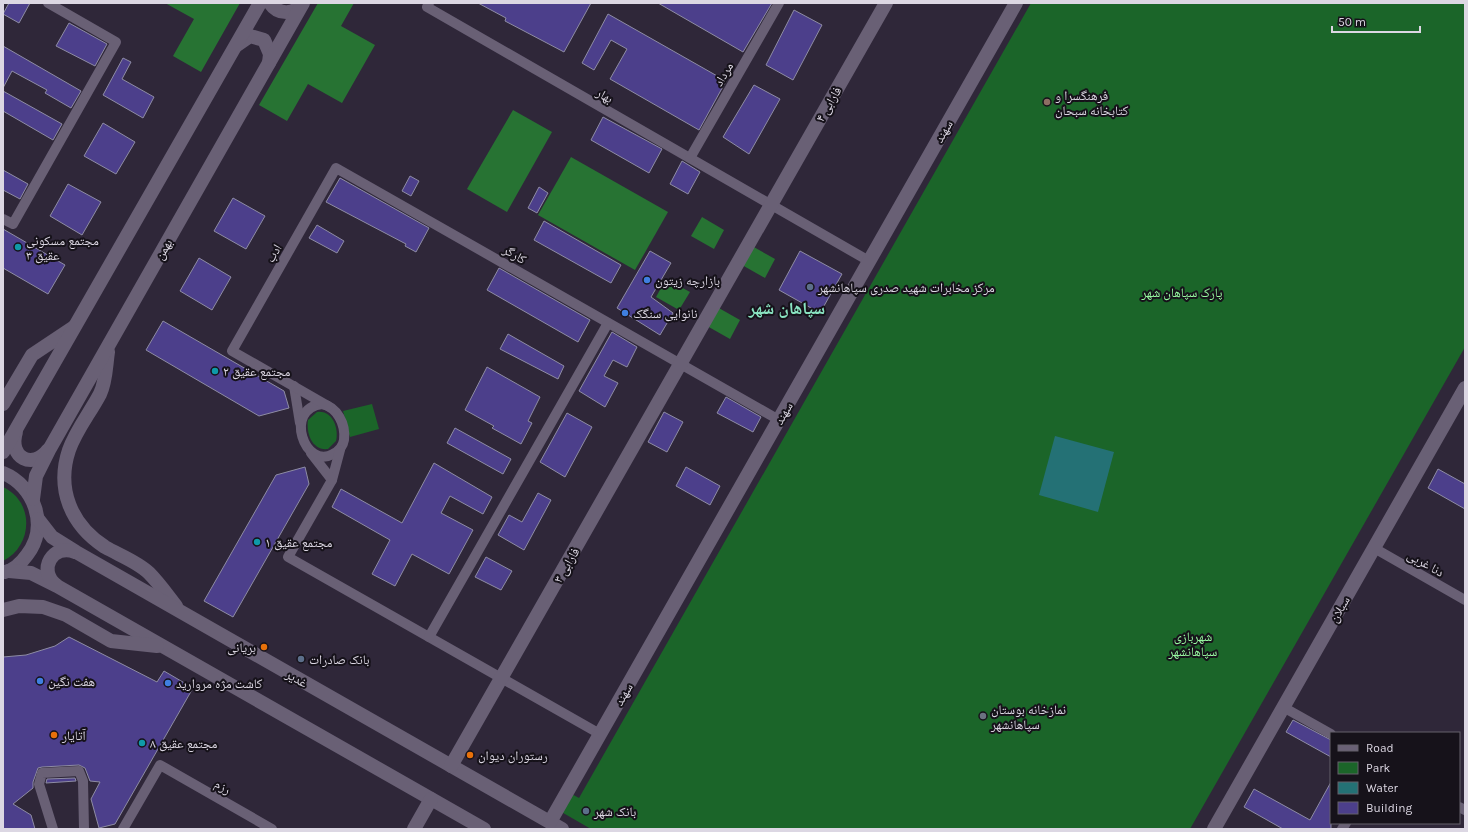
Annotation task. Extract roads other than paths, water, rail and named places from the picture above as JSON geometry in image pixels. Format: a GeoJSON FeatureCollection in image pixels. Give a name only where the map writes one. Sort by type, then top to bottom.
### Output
{"type":"FeatureCollection","features":[{"type":"Feature","properties":{"kind":"main road"},"geometry":{"type":"LineString","coordinates":[[3,452],[260,3]]}},
{"type":"Feature","properties":{"kind":"main road"},"geometry":{"type":"LineString","coordinates":[[270,3],[280,11],[289,12],[295,10],[303,3]]}},
{"type":"Feature","properties":{"kind":"main road","name":"بهمن"},"geometry":{"type":"LineString","coordinates":[[33,499],[36,476],[49,450],[303,3]]}},
{"type":"Feature","properties":{"kind":"main road","name":"فارابی ۴"},"geometry":{"type":"LineString","coordinates":[[681,364],[886,3]]}},
{"type":"Feature","properties":{"kind":"main road","name":"سهند"},"geometry":{"type":"LineString","coordinates":[[556,826],[600,734],[1016,3]]}},
{"type":"Feature","properties":{"kind":"main road"},"geometry":{"type":"LineString","coordinates":[[235,46],[250,36],[264,40],[270,54],[268,65]]}},
{"type":"Feature","properties":{"kind":"main road"},"geometry":{"type":"LineString","coordinates":[[3,404],[32,355],[76,326]]}},
{"type":"Feature","properties":{"kind":"main road"},"geometry":{"type":"LineString","coordinates":[[109,344],[101,392],[77,434],[66,459],[64,474],[67,498],[71,511],[85,532],[105,547],[149,573],[182,613]]}},
{"type":"Feature","properties":{"kind":"main road","name":"فارابی ۳"},"geometry":{"type":"LineString","coordinates":[[451,766],[681,364]]}},
{"type":"Feature","properties":{"kind":"main road","name":"سبلان"},"geometry":{"type":"LineString","coordinates":[[1214,829],[1465,388]]}},
{"type":"Feature","properties":{"kind":"main road"},"geometry":{"type":"LineString","coordinates":[[16,431],[13,444],[14,449],[24,458],[34,460],[40,458],[49,450]]}},
{"type":"Feature","properties":{"kind":"main road"},"geometry":{"type":"LineString","coordinates":[[3,473],[11,476],[24,486],[33,499],[38,519],[37,535],[31,550],[22,562],[6,572]]}},
{"type":"Feature","properties":{"kind":"main road","name":"غدیر"},"geometry":{"type":"LineString","coordinates":[[38,519],[52,537],[76,552],[556,826]]}},
{"type":"Feature","properties":{"kind":"main road"},"geometry":{"type":"LineString","coordinates":[[57,586],[52,582],[47,571],[49,560],[58,551],[70,550],[76,552]]}},
{"type":"Feature","properties":{"kind":"main road"},"geometry":{"type":"LineString","coordinates":[[6,572],[31,573],[57,586],[484,829]]}},
{"type":"Feature","properties":{"kind":"main road"},"geometry":{"type":"LineString","coordinates":[[3,610],[19,606],[43,607],[66,615],[110,641],[162,646]]}},
{"type":"Feature","properties":{"kind":"main road"},"geometry":{"type":"LineString","coordinates":[[414,829],[431,799]]}},
{"type":"Feature","properties":{"kind":"street"},"geometry":{"type":"LineString","coordinates":[[3,219],[12,224],[116,42],[48,3]]}},
{"type":"Feature","properties":{"kind":"street","name":"مرداد"},"geometry":{"type":"LineString","coordinates":[[690,158],[779,3]]}},
{"type":"Feature","properties":{"kind":"street","name":"بهار"},"geometry":{"type":"LineString","coordinates":[[428,5],[869,261]]}},
{"type":"Feature","properties":{"kind":"street","name":"کارگر"},"geometry":{"type":"LineString","coordinates":[[336,168],[779,420]]}},
{"type":"Feature","properties":{"kind":"street","name":"ادب"},"geometry":{"type":"LineString","coordinates":[[294,386],[232,351],[336,168]]}},
{"type":"Feature","properties":{"kind":"street"},"geometry":{"type":"LineString","coordinates":[[429,637],[608,323]]}},
{"type":"Feature","properties":{"kind":"street"},"geometry":{"type":"LineString","coordinates":[[294,386],[300,424],[307,448],[332,480]]}},
{"type":"Feature","properties":{"kind":"street"},"geometry":{"type":"LineString","coordinates":[[294,386],[328,406],[338,414],[344,432],[344,438],[332,480],[288,557],[600,734]]}},
{"type":"Feature","properties":{"kind":"street"},"geometry":{"type":"LineString","coordinates":[[300,424],[305,412],[310,408],[322,404],[328,406]]}},
{"type":"Feature","properties":{"kind":"street"},"geometry":{"type":"LineString","coordinates":[[307,448],[317,456],[323,457],[329,456],[340,450]]}},
{"type":"Feature","properties":{"kind":"street","name":"دنا غربی"},"geometry":{"type":"LineString","coordinates":[[1374,548],[1465,600]]}},
{"type":"Feature","properties":{"kind":"street"},"geometry":{"type":"LineString","coordinates":[[1283,707],[1330,733]]}},
{"type":"Feature","properties":{"kind":"street","name":"رزم"},"geometry":{"type":"LineString","coordinates":[[123,829],[160,764],[272,829]]}},
{"type":"Feature","properties":{"kind":"street"},"geometry":{"type":"LineString","coordinates":[[53,829],[38,784],[42,773],[79,771],[83,781],[84,829]]}},
{"type":"Feature","properties":{"kind":"water"},"geometry":{"type":"Polygon","coordinates":[[[1055,436],[1114,452],[1098,512],[1039,495],[1055,436]]]}},
{"type":"Feature","properties":{"kind":"place","name":"فرهنگسرا و کتابخانه سبحان"},"geometry":{"type":"Point","coordinates":[1047,102]}},
{"type":"Feature","properties":{"kind":"place","name":"مجتمع مسکونی عقیق ۳"},"geometry":{"type":"Point","coordinates":[18,247]}},
{"type":"Feature","properties":{"kind":"place","name":"بازارچه زیتون"},"geometry":{"type":"Point","coordinates":[647,280]}},
{"type":"Feature","properties":{"kind":"place","name":"مرکز مخابرات شهید صدری سپاهانشهر"},"geometry":{"type":"Point","coordinates":[810,287]}},
{"type":"Feature","properties":{"kind":"place","name":"نانوایی سنگک"},"geometry":{"type":"Point","coordinates":[625,313]}},
{"type":"Feature","properties":{"kind":"place","name":"مجتمع عقیق ۲"},"geometry":{"type":"Point","coordinates":[215,371]}},
{"type":"Feature","properties":{"kind":"place","name":"مجتمع عقیق ۱"},"geometry":{"type":"Point","coordinates":[257,542]}},
{"type":"Feature","properties":{"kind":"place","name":"بریانی"},"geometry":{"type":"Point","coordinates":[264,647]}},
{"type":"Feature","properties":{"kind":"place","name":"بانک صادرات"},"geometry":{"type":"Point","coordinates":[301,659]}},
{"type":"Feature","properties":{"kind":"place","name":"هفت نگین"},"geometry":{"type":"Point","coordinates":[40,681]}},
{"type":"Feature","properties":{"kind":"place","name":"کاشت مژه مروارید"},"geometry":{"type":"Point","coordinates":[168,683]}},
{"type":"Feature","properties":{"kind":"place","name":"نمازخانه بوستان سپاهانشهر"},"geometry":{"type":"Point","coordinates":[983,716]}},
{"type":"Feature","properties":{"kind":"place","name":"آتایار"},"geometry":{"type":"Point","coordinates":[54,735]}},
{"type":"Feature","properties":{"kind":"place","name":"مجتمع عقیق ۸"},"geometry":{"type":"Point","coordinates":[142,743]}},
{"type":"Feature","properties":{"kind":"place","name":"رستوران دیوان"},"geometry":{"type":"Point","coordinates":[470,755]}},
{"type":"Feature","properties":{"kind":"place","name":"بانک شهر"},"geometry":{"type":"Point","coordinates":[586,811]}},
{"type":"Feature","properties":{"kind":"district","name":"سپاهان شهر"},"geometry":{"type":"Point","coordinates":[787,308]}},
{"type":"Feature","properties":{"kind":"park label","name":"پارک سپاهان شهر"},"geometry":{"type":"Point","coordinates":[1182,292]}},
{"type":"Feature","properties":{"kind":"park label","name":"شهربازی سپاهانشهر"},"geometry":{"type":"Point","coordinates":[1193,644]}}]}
